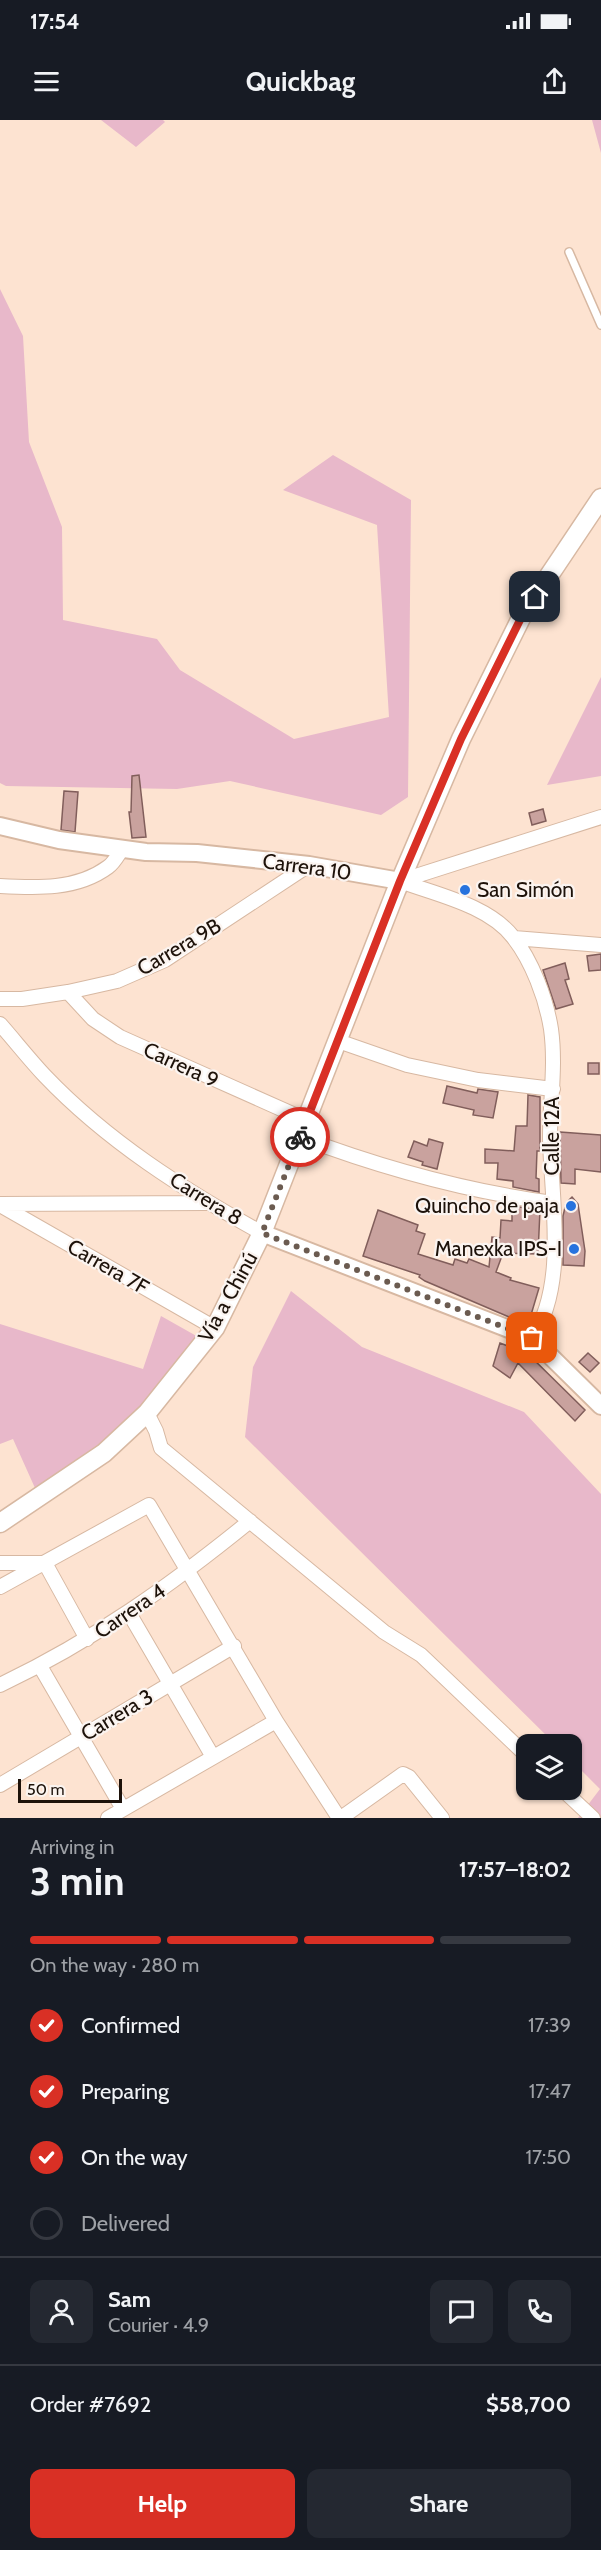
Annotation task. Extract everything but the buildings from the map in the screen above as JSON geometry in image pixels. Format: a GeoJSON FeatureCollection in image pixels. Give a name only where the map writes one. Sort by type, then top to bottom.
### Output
{"type":"FeatureCollection","features":[{"type":"Feature","properties":{"kind":"main road","name":"Vía a Chinú"},"geometry":{"type":"LineString","coordinates":[[0,1523],[104,1453],[147,1413],[215,1328],[262,1233],[400,881],[461,739],[522,616],[601,498]]}},
{"type":"Feature","properties":{"kind":"street"},"geometry":{"type":"LineString","coordinates":[[400,881],[601,817]]}},
{"type":"Feature","properties":{"kind":"street","name":"Carrera 10"},"geometry":{"type":"LineString","coordinates":[[0,826],[59,840],[122,849],[197,853],[309,865],[400,881],[486,915],[500,924],[514,938]]}},
{"type":"Feature","properties":{"kind":"street"},"geometry":{"type":"LineString","coordinates":[[0,886],[45,888],[87,880],[110,866],[122,849]]}},
{"type":"Feature","properties":{"kind":"street","name":"Carrera 9B"},"geometry":{"type":"LineString","coordinates":[[0,999],[22,999],[68,992],[117,981],[165,960],[309,865]]}},
{"type":"Feature","properties":{"kind":"street"},"geometry":{"type":"LineString","coordinates":[[514,938],[601,945]]}},
{"type":"Feature","properties":{"kind":"street","name":"Calle 12A"},"geometry":{"type":"LineString","coordinates":[[514,938],[540,988],[548,1015],[552,1043],[553,1089],[550,1135],[554,1260],[548,1309],[532,1338]]}},
{"type":"Feature","properties":{"kind":"street","name":"Carrera 9"},"geometry":{"type":"LineString","coordinates":[[68,992],[93,1019],[120,1037],[303,1128],[402,1172],[502,1196],[553,1203]]}},
{"type":"Feature","properties":{"kind":"street","name":"Carrera 8"},"geometry":{"type":"LineString","coordinates":[[0,1024],[45,1077],[122,1145],[206,1203],[262,1233],[532,1338],[601,1406]]}},
{"type":"Feature","properties":{"kind":"street"},"geometry":{"type":"LineString","coordinates":[[338,1041],[407,1065],[478,1080],[553,1089]]}},
{"type":"Feature","properties":{"kind":"street"},"geometry":{"type":"LineString","coordinates":[[0,1205],[206,1203]]}},
{"type":"Feature","properties":{"kind":"street","name":"Carrera 7F"},"geometry":{"type":"LineString","coordinates":[[0,1205],[215,1328]]}},
{"type":"Feature","properties":{"kind":"street"},"geometry":{"type":"LineString","coordinates":[[147,1413],[161,1448],[384,1632],[421,1655],[516,1745]]}},
{"type":"Feature","properties":{"kind":"street"},"geometry":{"type":"LineString","coordinates":[[0,1587],[149,1505],[276,1720],[340,1818],[403,1774],[409,1776],[441,1818]]}},
{"type":"Feature","properties":{"kind":"street","name":"Carrera 4"},"geometry":{"type":"LineString","coordinates":[[0,1685],[40,1666],[129,1613],[187,1572],[250,1521]]}},
{"type":"Feature","properties":{"kind":"street"},"geometry":{"type":"LineString","coordinates":[[0,1563],[45,1563]]}},
{"type":"Feature","properties":{"kind":"street"},"geometry":{"type":"LineString","coordinates":[[45,1563],[87,1639]]}},
{"type":"Feature","properties":{"kind":"street"},"geometry":{"type":"LineString","coordinates":[[129,1613],[213,1757]]}},
{"type":"Feature","properties":{"kind":"street","name":"Carrera 3"},"geometry":{"type":"LineString","coordinates":[[0,1785],[234,1646]]}},
{"type":"Feature","properties":{"kind":"street"},"geometry":{"type":"LineString","coordinates":[[40,1666],[123,1809]]}},
{"type":"Feature","properties":{"kind":"street"},"geometry":{"type":"LineString","coordinates":[[108,1818],[276,1720]]}},
{"type":"Feature","properties":{"kind":"street"},"geometry":{"type":"LineString","coordinates":[[574,1800],[593,1818]]}},
{"type":"Feature","properties":{"kind":"lane"},"geometry":{"type":"LineString","coordinates":[[569,252],[601,325]]}},
{"type":"Feature","properties":{"kind":"shaded area"},"geometry":{"type":"Polygon","coordinates":[[[101,120],[163,120],[165,122],[136,147],[101,120]]]}},
{"type":"Feature","properties":{"kind":"shaded area"},"geometry":{"type":"Polygon","coordinates":[[[592,120],[601,120],[601,153],[592,120]]]}},
{"type":"Feature","properties":{"kind":"shaded area"},"geometry":{"type":"Polygon","coordinates":[[[0,289],[23,336],[29,442],[62,527],[63,620],[157,639],[180,670],[294,739],[389,717],[377,525],[283,490],[333,455],[411,500],[408,797],[381,815],[230,781],[177,789],[6,786],[0,783],[0,289]]]}},
{"type":"Feature","properties":{"kind":"shaded area"},"geometry":{"type":"Polygon","coordinates":[[[601,677],[601,776],[547,785],[601,677]]]}},
{"type":"Feature","properties":{"kind":"shaded area"},"geometry":{"type":"Polygon","coordinates":[[[291,1291],[362,1347],[524,1412],[601,1494],[601,1818],[578,1818],[600,1789],[582,1771],[582,1734],[545,1734],[245,1437],[253,1367],[291,1291]]]}},
{"type":"Feature","properties":{"kind":"shaded area"},"geometry":{"type":"Polygon","coordinates":[[[161,1316],[200,1338],[141,1411],[94,1450],[35,1488],[13,1439],[0,1444],[0,1324],[143,1369],[161,1316]]]}},
{"type":"Feature","properties":{"kind":"way so far"},"geometry":{"type":"LineString","coordinates":[[300,1137],[262,1233],[532,1338]]}},
{"type":"Feature","properties":{"kind":"place","name":"San Simón"},"geometry":{"type":"Point","coordinates":[465,890]}},
{"type":"Feature","properties":{"kind":"place","name":"Quincho de paja"},"geometry":{"type":"Point","coordinates":[571,1206]}},
{"type":"Feature","properties":{"kind":"place","name":"Manexka IPS-I"},"geometry":{"type":"Point","coordinates":[574,1249]}},
{"type":"Feature","properties":{"kind":"route"},"geometry":{"type":"LineString","coordinates":[[300,1137],[400,881],[461,739],[522,616],[535,597]]}}]}
